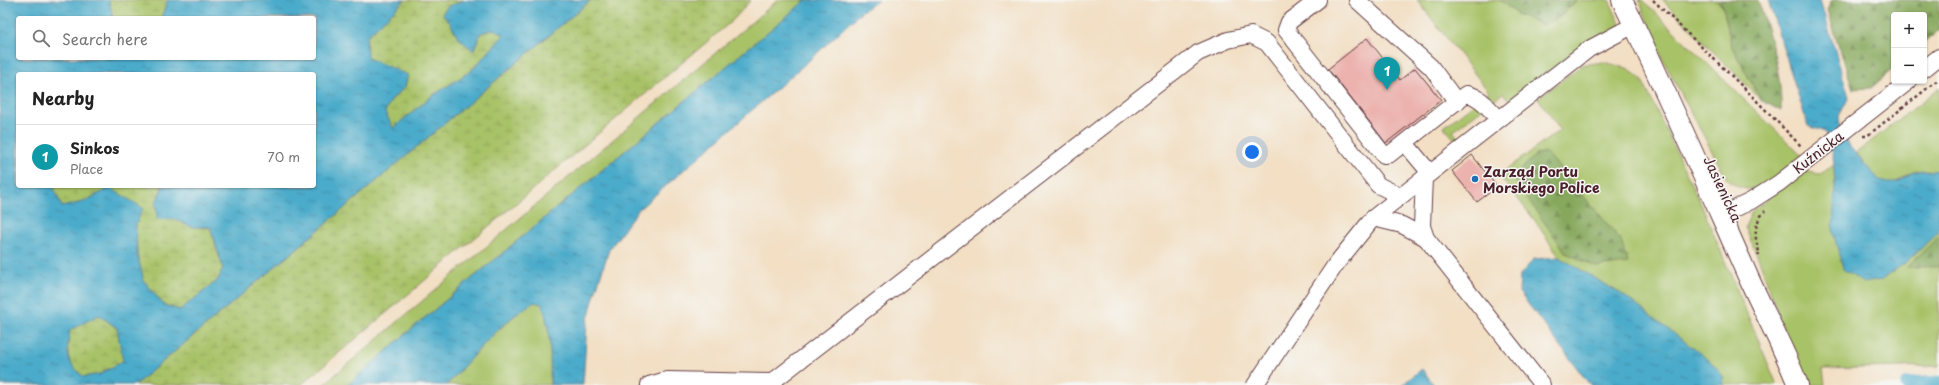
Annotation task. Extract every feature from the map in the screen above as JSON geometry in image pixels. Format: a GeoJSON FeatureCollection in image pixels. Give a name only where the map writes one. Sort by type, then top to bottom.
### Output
{"type":"FeatureCollection","features":[{"type":"Feature","properties":{"kind":"main road","name":"Jasienicka"},"geometry":{"type":"LineString","coordinates":[[1622,0],[1654,70],[1727,212],[1753,257],[1782,346]]}},
{"type":"Feature","properties":{"kind":"main road","name":"Jasienicka"},"geometry":{"type":"LineString","coordinates":[[1638,34],[1679,101],[1727,212],[1754,289],[1782,346],[1798,385]]}},
{"type":"Feature","properties":{"kind":"street"},"geometry":{"type":"LineString","coordinates":[[1318,0],[1289,22],[1286,30],[1384,155],[1390,154],[1466,94],[1472,95],[1481,100],[1499,119]]}},
{"type":"Feature","properties":{"kind":"street"},"geometry":{"type":"LineString","coordinates":[[1357,0],[1431,68],[1457,102]]}},
{"type":"Feature","properties":{"kind":"street"},"geometry":{"type":"LineString","coordinates":[[1255,385],[1336,264],[1373,218],[1589,49],[1638,34]]}},
{"type":"Feature","properties":{"kind":"street"},"geometry":{"type":"LineString","coordinates":[[649,385],[667,380],[771,384],[1198,53],[1228,40],[1251,35],[1267,42],[1378,185],[1400,196]]}},
{"type":"Feature","properties":{"kind":"street"},"geometry":{"type":"LineString","coordinates":[[1927,67],[1939,58]]}},
{"type":"Feature","properties":{"kind":"street","name":"Kuźnicka"},"geometry":{"type":"LineString","coordinates":[[1727,212],[1768,191],[1814,155],[1857,129],[1906,84]]}},
{"type":"Feature","properties":{"kind":"street"},"geometry":{"type":"LineString","coordinates":[[1405,142],[1427,175],[1422,226],[1426,238],[1542,385]]}},
{"type":"Feature","properties":{"kind":"street"},"geometry":{"type":"LineString","coordinates":[[1373,218],[1402,225],[1426,238]]}},
{"type":"Feature","properties":{"kind":"path"},"geometry":{"type":"LineString","coordinates":[[1653,0],[1814,155]]}},
{"type":"Feature","properties":{"kind":"path"},"geometry":{"type":"LineString","coordinates":[[1857,129],[1867,136],[1939,79]]}},
{"type":"Feature","properties":{"kind":"path"},"geometry":{"type":"LineString","coordinates":[[1753,257],[1760,254],[1755,242],[1756,226],[1761,216],[1767,210]]}},
{"type":"Feature","properties":{"kind":"green space"},"geometry":{"type":"Polygon","coordinates":[[[109,0],[168,0],[162,16],[113,16],[109,0]]]}},
{"type":"Feature","properties":{"kind":"green space"},"geometry":{"type":"Polygon","coordinates":[[[405,0],[440,0],[441,2],[443,0],[465,0],[448,6],[457,36],[473,50],[480,33],[494,29],[504,35],[471,71],[432,96],[393,128],[384,112],[392,99],[405,87],[368,58],[366,49],[367,36],[405,0]]]}},
{"type":"Feature","properties":{"kind":"green space"},"geometry":{"type":"Polygon","coordinates":[[[591,0],[751,0],[734,19],[301,385],[135,385],[591,0]]]}},
{"type":"Feature","properties":{"kind":"green space"},"geometry":{"type":"Polygon","coordinates":[[[778,0],[806,0],[409,331],[348,385],[323,385],[778,0]]]}},
{"type":"Feature","properties":{"kind":"green space"},"geometry":{"type":"Polygon","coordinates":[[[1417,0],[1500,0],[1517,14],[1558,18],[1578,0],[1609,0],[1623,30],[1515,107],[1503,93],[1453,131],[1460,140],[1457,142],[1444,127],[1489,92],[1417,0]]]}},
{"type":"Feature","properties":{"kind":"green space"},"geometry":{"type":"Polygon","coordinates":[[[1500,0],[1578,0],[1558,18],[1542,25],[1517,14],[1500,0]]]}},
{"type":"Feature","properties":{"kind":"green space"},"geometry":{"type":"Polygon","coordinates":[[[1639,0],[1642,0],[1802,156],[1774,179],[1758,188],[1742,188],[1728,181],[1663,60],[1639,0]]]}},
{"type":"Feature","properties":{"kind":"green space"},"geometry":{"type":"Polygon","coordinates":[[[1662,0],[1717,0],[1723,7],[1732,47],[1761,100],[1662,0]]]}},
{"type":"Feature","properties":{"kind":"green space"},"geometry":{"type":"Polygon","coordinates":[[[1717,0],[1758,0],[1771,41],[1780,83],[1781,111],[1761,100],[1732,47],[1723,7],[1717,0]]]}},
{"type":"Feature","properties":{"kind":"green space"},"geometry":{"type":"Polygon","coordinates":[[[1832,0],[1939,0],[1939,30],[1927,40],[1927,12],[1891,12],[1891,71],[1871,88],[1853,89],[1827,10],[1832,0]]]}},
{"type":"Feature","properties":{"kind":"green space"},"geometry":{"type":"Polygon","coordinates":[[[1604,62],[1627,68],[1642,80],[1701,204],[1777,385],[1724,385],[1723,376],[1623,295],[1559,257],[1536,222],[1499,175],[1560,130],[1538,98],[1582,65],[1604,62]]]}},
{"type":"Feature","properties":{"kind":"green space"},"geometry":{"type":"Polygon","coordinates":[[[1939,88],[1939,171],[1917,171],[1890,184],[1876,179],[1856,153],[1939,88]]]}},
{"type":"Feature","properties":{"kind":"green space"},"geometry":{"type":"Polygon","coordinates":[[[1546,152],[1621,240],[1628,263],[1596,267],[1566,253],[1513,178],[1536,154],[1546,152]]]}},
{"type":"Feature","properties":{"kind":"green space"},"geometry":{"type":"Polygon","coordinates":[[[1834,165],[1835,184],[1881,280],[1909,260],[1939,231],[1939,366],[1823,369],[1825,385],[1809,385],[1785,334],[1760,262],[1745,227],[1752,211],[1803,171],[1820,174],[1834,165]]]}},
{"type":"Feature","properties":{"kind":"green space"},"geometry":{"type":"Polygon","coordinates":[[[54,188],[110,188],[83,202],[62,207],[54,188]]]}},
{"type":"Feature","properties":{"kind":"green space"},"geometry":{"type":"Polygon","coordinates":[[[110,188],[162,188],[158,196],[173,217],[184,224],[191,226],[210,227],[223,268],[218,280],[180,310],[164,305],[144,281],[137,254],[136,225],[110,188]]]}},
{"type":"Feature","properties":{"kind":"green space"},"geometry":{"type":"Polygon","coordinates":[[[1939,236],[1939,267],[1907,267],[1939,236]]]}},
{"type":"Feature","properties":{"kind":"green space"},"geometry":{"type":"Polygon","coordinates":[[[534,302],[542,304],[549,333],[550,385],[447,385],[498,330],[534,302]]]}},
{"type":"Feature","properties":{"kind":"green space"},"geometry":{"type":"Polygon","coordinates":[[[99,315],[117,328],[123,361],[100,374],[84,377],[73,366],[68,356],[70,330],[99,315]]]}},
{"type":"Feature","properties":{"kind":"water"},"geometry":{"type":"Polygon","coordinates":[[[0,0],[109,0],[113,16],[16,16],[16,60],[316,60],[316,16],[162,16],[168,0],[405,0],[367,36],[366,49],[368,58],[408,75],[405,87],[392,99],[385,112],[393,128],[432,96],[471,71],[504,35],[494,29],[481,33],[473,51],[458,37],[450,22],[442,14],[448,6],[465,0],[591,0],[135,385],[0,385],[0,0]],[[16,72],[16,188],[54,188],[62,207],[83,202],[110,188],[143,208],[136,225],[137,254],[144,281],[164,305],[180,310],[218,280],[223,268],[210,227],[192,227],[175,219],[157,219],[156,202],[162,188],[316,188],[316,72],[16,72]],[[99,315],[70,330],[68,356],[73,366],[84,377],[100,374],[123,361],[117,328],[99,315]]]}},
{"type":"Feature","properties":{"kind":"water"},"geometry":{"type":"Polygon","coordinates":[[[806,0],[879,0],[862,11],[813,57],[638,210],[609,250],[595,293],[587,323],[583,385],[550,385],[549,333],[542,304],[534,302],[498,329],[447,385],[348,385],[409,331],[806,0]]]}},
{"type":"Feature","properties":{"kind":"water"},"geometry":{"type":"Polygon","coordinates":[[[1768,0],[1820,0],[1849,97],[1839,116],[1840,124],[1850,147],[1880,181],[1888,183],[1900,181],[1914,172],[1925,170],[1939,171],[1939,231],[1909,260],[1881,280],[1863,283],[1843,269],[1833,232],[1835,184],[1833,154],[1825,132],[1808,126],[1768,0]]]}},
{"type":"Feature","properties":{"kind":"water"},"geometry":{"type":"Polygon","coordinates":[[[1559,257],[1623,295],[1709,360],[1723,376],[1724,385],[1590,385],[1519,292],[1520,275],[1534,259],[1559,257]]]}},
{"type":"Feature","properties":{"kind":"water"},"geometry":{"type":"Polygon","coordinates":[[[1422,369],[1434,385],[1402,385],[1422,369]]]}},
{"type":"Feature","properties":{"kind":"building"},"geometry":{"type":"Polygon","coordinates":[[[1367,38],[1400,80],[1415,68],[1441,100],[1386,143],[1328,69],[1367,38]]]}},
{"type":"Feature","properties":{"kind":"building","name":"Zarząd Portu Morskiego Police"},"geometry":{"type":"Polygon","coordinates":[[[1472,155],[1497,187],[1477,202],[1452,171],[1472,155]]]}},
{"type":"Feature","properties":{"kind":"waterway"},"geometry":{"type":"LineString","coordinates":[[1908,385],[1939,383]]}},
{"type":"Feature","properties":{"kind":"place","name":"Sinkos"},"geometry":{"type":"Point","coordinates":[1387,90]}},
{"type":"Feature","properties":{"kind":"place","name":"Zarząd Portu Morskiego Police"},"geometry":{"type":"Point","coordinates":[1475,179]}}]}
